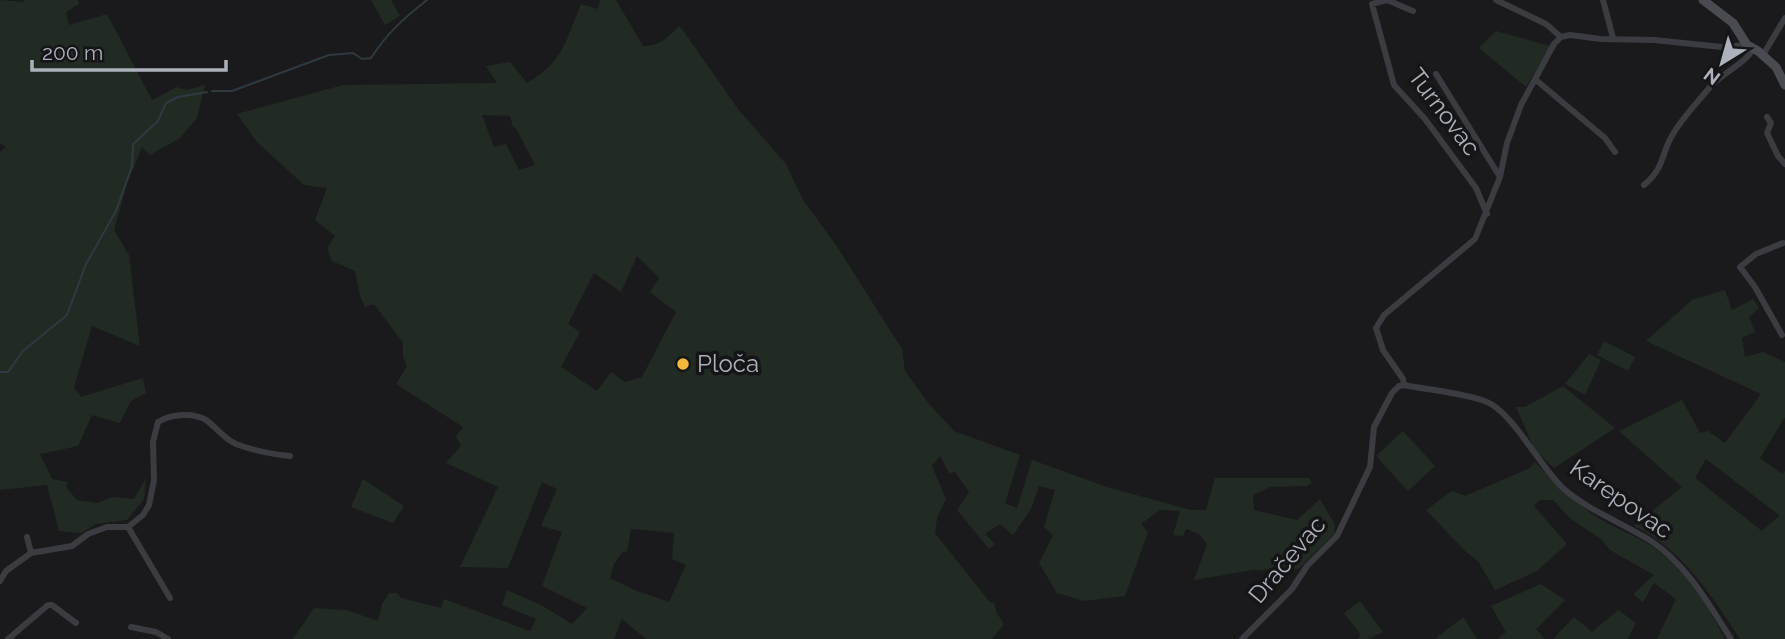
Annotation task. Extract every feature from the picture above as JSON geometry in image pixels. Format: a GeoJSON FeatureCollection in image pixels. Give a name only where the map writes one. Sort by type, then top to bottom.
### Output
{"type":"FeatureCollection","features":[{"type":"Feature","properties":{"kind":"street","name":"Turnovac"},"geometry":{"type":"LineString","coordinates":[[1413,11],[1387,0],[1373,4],[1394,85],[1425,119],[1476,188],[1487,214]]}},
{"type":"Feature","properties":{"kind":"street"},"geometry":{"type":"LineString","coordinates":[[1496,0],[1546,24],[1561,37]]}},
{"type":"Feature","properties":{"kind":"street"},"geometry":{"type":"LineString","coordinates":[[1603,0],[1613,38]]}},
{"type":"Feature","properties":{"kind":"street"},"geometry":{"type":"LineString","coordinates":[[1703,0],[1732,23],[1750,46],[1776,67],[1785,85]]}},
{"type":"Feature","properties":{"kind":"street"},"geometry":{"type":"LineString","coordinates":[[1763,55],[1783,27],[1785,18]]}},
{"type":"Feature","properties":{"kind":"street"},"geometry":{"type":"LineString","coordinates":[[1401,385],[1403,379],[1383,350],[1376,328],[1384,315],[1475,239],[1500,177],[1507,143],[1521,105],[1554,44],[1561,37],[1570,35],[1722,47],[1750,46]]}},
{"type":"Feature","properties":{"kind":"street"},"geometry":{"type":"LineString","coordinates":[[1644,185],[1656,175],[1671,136],[1686,116],[1716,80],[1751,55],[1750,46]]}},
{"type":"Feature","properties":{"kind":"street"},"geometry":{"type":"LineString","coordinates":[[1436,75],[1500,177]]}},
{"type":"Feature","properties":{"kind":"street"},"geometry":{"type":"LineString","coordinates":[[1536,80],[1605,138],[1615,152]]}},
{"type":"Feature","properties":{"kind":"street"},"geometry":{"type":"LineString","coordinates":[[1767,117],[1771,123],[1766,133],[1777,156],[1785,164]]}},
{"type":"Feature","properties":{"kind":"street"},"geometry":{"type":"LineString","coordinates":[[1782,335],[1755,287],[1740,267],[1756,254],[1784,244]]}},
{"type":"Feature","properties":{"kind":"street","name":"Dračevac"},"geometry":{"type":"LineString","coordinates":[[1242,639],[1292,589],[1299,576],[1337,536],[1370,467],[1374,427],[1392,393],[1401,385]]}},
{"type":"Feature","properties":{"kind":"street","name":"Karepovac"},"geometry":{"type":"LineString","coordinates":[[1401,385],[1487,402],[1503,412],[1565,489],[1653,543],[1674,560],[1704,595],[1731,639]]}},
{"type":"Feature","properties":{"kind":"street"},"geometry":{"type":"LineString","coordinates":[[0,581],[6,571],[31,553],[72,546],[88,534],[107,527],[128,527],[144,515],[154,480],[153,442],[159,422],[169,415],[204,418],[224,438],[234,443],[254,451],[290,456]]}},
{"type":"Feature","properties":{"kind":"street"},"geometry":{"type":"LineString","coordinates":[[128,527],[170,598]]}},
{"type":"Feature","properties":{"kind":"street"},"geometry":{"type":"LineString","coordinates":[[27,537],[31,553]]}},
{"type":"Feature","properties":{"kind":"street"},"geometry":{"type":"LineString","coordinates":[[8,639],[48,605],[52,605],[75,623]]}},
{"type":"Feature","properties":{"kind":"street"},"geometry":{"type":"LineString","coordinates":[[131,626],[156,632],[168,639]]}},
{"type":"Feature","properties":{"kind":"shaded area"},"geometry":{"type":"Polygon","coordinates":[[[0,0],[78,0],[79,4],[66,12],[69,25],[107,14],[152,100],[177,87],[186,90],[205,85],[197,118],[180,138],[150,155],[142,147],[127,184],[114,230],[129,255],[140,346],[92,326],[74,387],[81,397],[143,378],[146,393],[131,401],[120,423],[92,415],[78,446],[40,454],[52,479],[68,482],[66,487],[77,500],[97,503],[112,497],[134,499],[146,478],[144,499],[127,520],[96,524],[81,533],[59,531],[47,485],[0,490],[0,152],[6,147],[0,143],[0,0]]]}},
{"type":"Feature","properties":{"kind":"shaded area"},"geometry":{"type":"Polygon","coordinates":[[[371,0],[391,0],[400,16],[385,25],[371,0]]]}},
{"type":"Feature","properties":{"kind":"shaded area"},"geometry":{"type":"Polygon","coordinates":[[[601,0],[616,0],[643,46],[659,43],[679,26],[682,29],[738,109],[786,164],[803,200],[836,245],[902,349],[905,371],[929,404],[954,431],[1020,455],[1005,503],[1017,508],[1032,460],[1107,487],[1191,510],[1206,510],[1215,478],[1309,478],[1312,483],[1307,486],[1270,487],[1253,495],[1254,510],[1297,520],[1320,499],[1335,525],[1334,534],[1298,569],[1253,570],[1194,580],[1207,544],[1199,534],[1186,529],[1183,536],[1173,535],[1180,511],[1160,510],[1141,524],[1148,532],[1125,596],[1084,601],[1057,593],[1039,563],[1053,535],[1044,527],[1055,490],[1039,486],[1031,509],[1013,535],[1000,524],[985,534],[995,544],[989,549],[957,510],[969,492],[955,472],[949,473],[940,456],[932,466],[946,499],[937,518],[935,533],[989,601],[995,604],[996,612],[1004,624],[992,639],[646,639],[622,619],[614,639],[293,639],[314,608],[346,610],[378,621],[382,604],[389,593],[397,593],[401,598],[441,608],[444,599],[530,631],[536,619],[502,605],[507,590],[541,605],[572,624],[587,608],[542,586],[562,532],[541,526],[557,489],[542,482],[508,568],[460,567],[498,487],[446,463],[461,446],[456,436],[463,427],[396,384],[407,366],[403,357],[403,343],[374,304],[365,307],[355,271],[332,261],[327,248],[335,236],[315,220],[327,188],[304,185],[257,142],[237,114],[343,85],[497,83],[486,66],[510,62],[527,83],[549,67],[562,50],[581,4],[597,9],[601,0]],[[482,115],[494,147],[506,144],[519,170],[535,165],[513,127],[510,116],[482,115]],[[637,256],[621,292],[594,273],[568,324],[580,332],[561,367],[597,391],[611,372],[625,382],[642,377],[676,312],[650,292],[659,278],[637,256]],[[631,529],[627,552],[623,551],[614,564],[610,578],[669,602],[686,565],[672,559],[674,533],[631,529]]]}},
{"type":"Feature","properties":{"kind":"shaded area"},"geometry":{"type":"Polygon","coordinates":[[[1496,31],[1550,46],[1526,87],[1479,48],[1496,31]]]}},
{"type":"Feature","properties":{"kind":"shaded area"},"geometry":{"type":"Polygon","coordinates":[[[1725,290],[1732,310],[1753,299],[1759,308],[1749,317],[1755,332],[1742,338],[1745,357],[1763,352],[1785,362],[1785,417],[1760,458],[1782,474],[1785,471],[1785,639],[1740,639],[1719,607],[1681,560],[1651,535],[1634,526],[1682,487],[1619,431],[1682,400],[1700,433],[1708,431],[1725,443],[1761,394],[1646,341],[1692,300],[1725,290]],[[1706,459],[1695,478],[1762,531],[1779,515],[1706,459]]]}},
{"type":"Feature","properties":{"kind":"shaded area"},"geometry":{"type":"Polygon","coordinates":[[[1604,341],[1635,357],[1628,371],[1597,355],[1604,341]]]}},
{"type":"Feature","properties":{"kind":"shaded area"},"geometry":{"type":"Polygon","coordinates":[[[1589,354],[1601,360],[1585,395],[1565,384],[1589,354]]]}},
{"type":"Feature","properties":{"kind":"shaded area"},"geometry":{"type":"Polygon","coordinates":[[[1563,386],[1615,428],[1554,468],[1535,450],[1516,407],[1525,407],[1563,386]]]}},
{"type":"Feature","properties":{"kind":"shaded area"},"geometry":{"type":"Polygon","coordinates":[[[1403,431],[1435,466],[1408,491],[1376,456],[1403,431]]]}},
{"type":"Feature","properties":{"kind":"shaded area"},"geometry":{"type":"Polygon","coordinates":[[[1535,462],[1582,507],[1647,543],[1671,561],[1697,592],[1725,639],[1657,639],[1676,599],[1654,583],[1643,602],[1633,594],[1654,575],[1610,550],[1601,539],[1571,519],[1553,500],[1539,500],[1534,506],[1567,544],[1537,571],[1495,590],[1478,561],[1426,510],[1452,491],[1465,496],[1530,468],[1535,462]]]}},
{"type":"Feature","properties":{"kind":"shaded area"},"geometry":{"type":"Polygon","coordinates":[[[363,479],[404,506],[393,523],[351,507],[363,479]]]}},
{"type":"Feature","properties":{"kind":"shaded area"},"geometry":{"type":"Polygon","coordinates":[[[1541,584],[1565,600],[1536,629],[1545,639],[1498,639],[1506,632],[1491,606],[1541,584]]]}},
{"type":"Feature","properties":{"kind":"shaded area"},"geometry":{"type":"Polygon","coordinates":[[[1360,601],[1383,632],[1368,639],[1357,639],[1361,635],[1344,613],[1360,601]]]}},
{"type":"Feature","properties":{"kind":"shaded area"},"geometry":{"type":"Polygon","coordinates":[[[1618,610],[1636,623],[1628,639],[1553,639],[1574,617],[1592,632],[1618,610]]]}},
{"type":"Feature","properties":{"kind":"shaded area"},"geometry":{"type":"Polygon","coordinates":[[[1463,617],[1477,639],[1435,639],[1463,617]]]}},
{"type":"Feature","properties":{"kind":"waterway"},"geometry":{"type":"LineString","coordinates":[[212,91],[232,91],[329,55],[353,53],[362,59],[371,58],[396,26],[427,0]]}},
{"type":"Feature","properties":{"kind":"waterway"},"geometry":{"type":"LineString","coordinates":[[0,372],[8,372],[23,351],[67,315],[86,264],[116,211],[132,166],[133,144],[158,121],[166,103],[178,97],[207,92]]}},
{"type":"Feature","properties":{"kind":"place","name":"Ploča"},"geometry":{"type":"Point","coordinates":[683,364]}}]}
